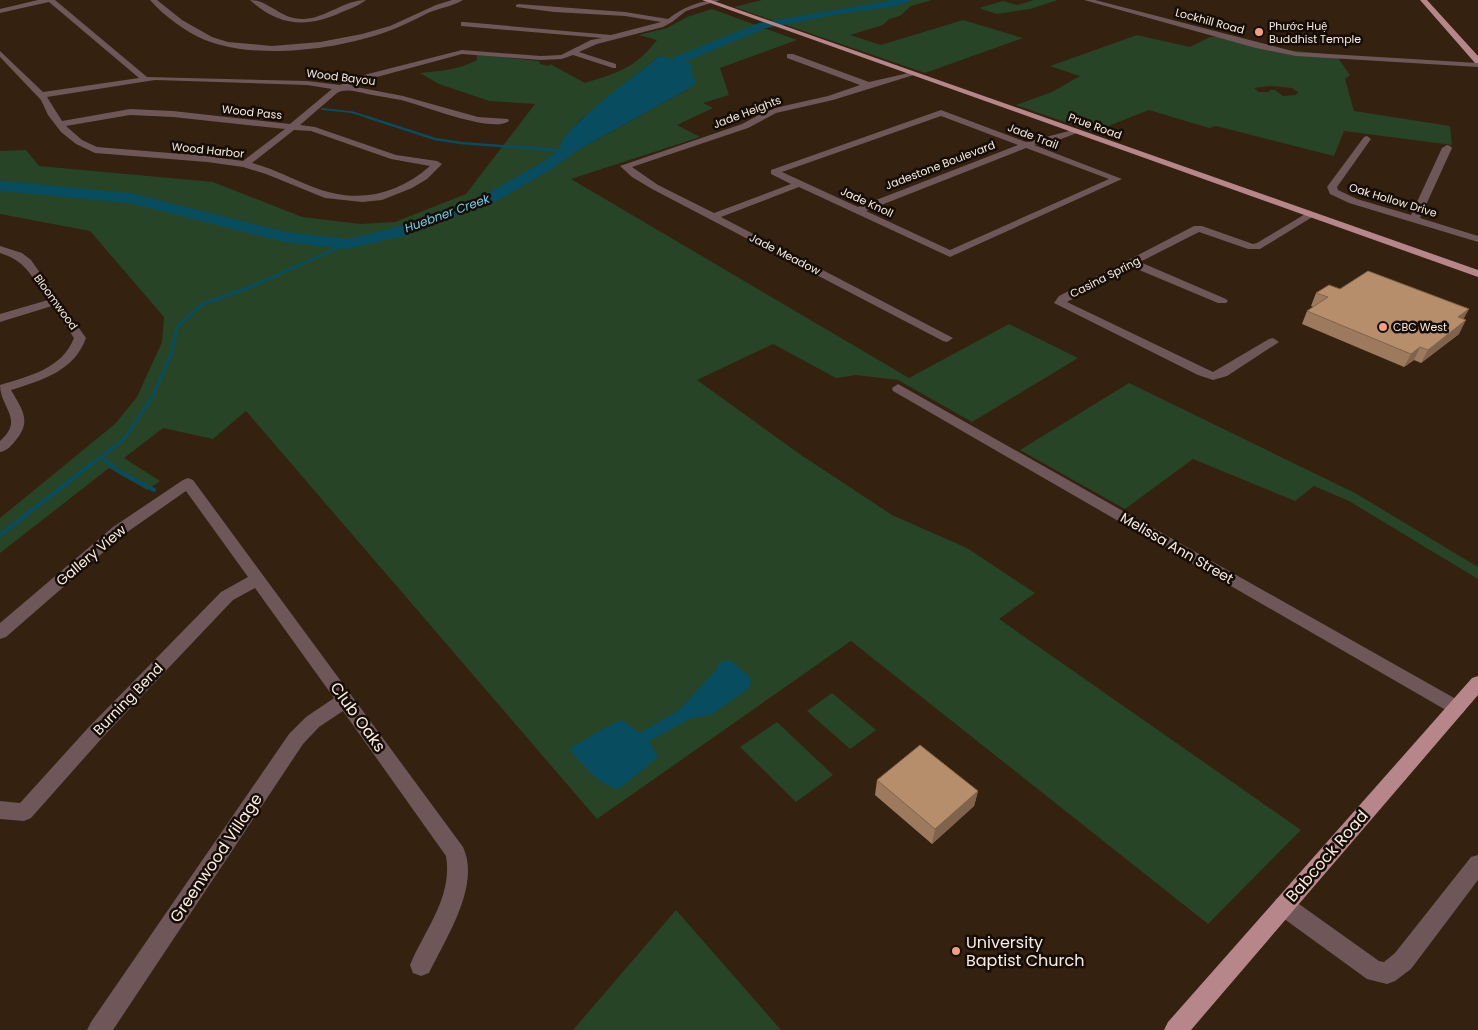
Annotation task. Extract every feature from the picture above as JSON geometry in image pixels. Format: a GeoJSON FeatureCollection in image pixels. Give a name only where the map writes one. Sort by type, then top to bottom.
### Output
{"type":"FeatureCollection","features":[{"type":"Feature","properties":{"kind":"main road"},"geometry":{"type":"LineString","coordinates":[[1423,0],[1478,60]]}},
{"type":"Feature","properties":{"kind":"main road","name":"Prue Road"},"geometry":{"type":"LineString","coordinates":[[711,1],[1478,274]]}},
{"type":"Feature","properties":{"kind":"main road","name":"Babcock Road"},"geometry":{"type":"LineString","coordinates":[[1176,1030],[1478,682]]}},
{"type":"Feature","properties":{"kind":"street"},"geometry":{"type":"LineString","coordinates":[[0,11],[49,0],[145,79]]}},
{"type":"Feature","properties":{"kind":"street"},"geometry":{"type":"LineString","coordinates":[[153,0],[208,38],[236,45],[275,47],[325,44],[366,36],[389,28],[433,7],[460,0]]}},
{"type":"Feature","properties":{"kind":"street"},"geometry":{"type":"LineString","coordinates":[[253,0],[283,18],[299,21],[329,16],[363,0]]}},
{"type":"Feature","properties":{"kind":"street","name":"Lockhill Road"},"geometry":{"type":"LineString","coordinates":[[1087,0],[1259,46],[1296,54],[1478,64]]}},
{"type":"Feature","properties":{"kind":"street"},"geometry":{"type":"LineString","coordinates":[[245,164],[260,155],[321,101],[340,87],[359,79],[425,64],[462,52],[542,58],[562,57],[594,42],[648,29],[670,21],[686,7],[711,1]]}},
{"type":"Feature","properties":{"kind":"street"},"geometry":{"type":"LineString","coordinates":[[518,6],[625,14],[670,21]]}},
{"type":"Feature","properties":{"kind":"street"},"geometry":{"type":"LineString","coordinates":[[464,24],[612,37]]}},
{"type":"Feature","properties":{"kind":"street"},"geometry":{"type":"LineString","coordinates":[[575,52],[613,66]]}},
{"type":"Feature","properties":{"kind":"street","name":"Wood Harbor"},"geometry":{"type":"LineString","coordinates":[[0,53],[43,97],[47,108],[60,124],[81,145],[95,150],[245,164],[322,193],[340,198],[364,200],[382,198],[414,185],[437,164]]}},
{"type":"Feature","properties":{"kind":"street"},"geometry":{"type":"LineString","coordinates":[[790,56],[868,85]]}},
{"type":"Feature","properties":{"kind":"street","name":"Jade Heights"},"geometry":{"type":"LineString","coordinates":[[878,83],[888,76],[909,72]]}},
{"type":"Feature","properties":{"kind":"street","name":"Jade Heights"},"geometry":{"type":"LineString","coordinates":[[625,166],[745,126],[773,111],[830,98],[868,85],[897,79],[909,72]]}},
{"type":"Feature","properties":{"kind":"street"},"geometry":{"type":"LineString","coordinates":[[888,76],[897,79]]}},
{"type":"Feature","properties":{"kind":"street","name":"Wood Bayou"},"geometry":{"type":"LineString","coordinates":[[43,97],[145,79],[172,78],[283,82],[340,87],[404,98],[477,120],[505,120]]}},
{"type":"Feature","properties":{"kind":"street","name":"Wood Pass"},"geometry":{"type":"LineString","coordinates":[[60,124],[121,113],[146,111],[292,127],[326,133],[394,157],[437,164]]}},
{"type":"Feature","properties":{"kind":"street","name":"Jade Trail"},"geometry":{"type":"LineString","coordinates":[[774,172],[940,114],[1029,143],[1117,180],[950,254]]}},
{"type":"Feature","properties":{"kind":"street","name":"Jadestone Boulevard"},"geometry":{"type":"LineString","coordinates":[[857,211],[1029,143],[1062,126]]}},
{"type":"Feature","properties":{"kind":"street","name":"Jadestone Boulevard"},"geometry":{"type":"LineString","coordinates":[[1029,143],[1074,131]]}},
{"type":"Feature","properties":{"kind":"street"},"geometry":{"type":"LineString","coordinates":[[1046,133],[1057,137]]}},
{"type":"Feature","properties":{"kind":"street","name":"Oak Hollow Drive"},"geometry":{"type":"LineString","coordinates":[[1366,139],[1332,187],[1333,192],[1353,201],[1478,239]]}},
{"type":"Feature","properties":{"kind":"street"},"geometry":{"type":"LineString","coordinates":[[1414,220],[1447,148]]}},
{"type":"Feature","properties":{"kind":"street","name":"Jade Meadow"},"geometry":{"type":"LineString","coordinates":[[625,166],[648,183],[947,338]]}},
{"type":"Feature","properties":{"kind":"street","name":"Jade Knoll"},"geometry":{"type":"LineString","coordinates":[[774,172],[950,254]]}},
{"type":"Feature","properties":{"kind":"street"},"geometry":{"type":"LineString","coordinates":[[713,217],[799,184]]}},
{"type":"Feature","properties":{"kind":"street","name":"Casina Spring"},"geometry":{"type":"LineString","coordinates":[[1273,342],[1224,373],[1213,376],[1060,303],[1064,298],[1198,228],[1252,247],[1260,246],[1310,214]]}},
{"type":"Feature","properties":{"kind":"street","name":"Bloomwood"},"geometry":{"type":"LineString","coordinates":[[1,250],[18,255],[27,262],[78,332],[80,338],[78,348],[70,358],[55,368],[2,389]]}},
{"type":"Feature","properties":{"kind":"street"},"geometry":{"type":"LineString","coordinates":[[1133,263],[1222,301]]}},
{"type":"Feature","properties":{"kind":"street"},"geometry":{"type":"LineString","coordinates":[[0,318],[56,301]]}},
{"type":"Feature","properties":{"kind":"street","name":"Melissa Ann Street"},"geometry":{"type":"LineString","coordinates":[[898,388],[1456,708]]}},
{"type":"Feature","properties":{"kind":"street"},"geometry":{"type":"LineString","coordinates":[[0,448],[16,433],[20,422],[19,416],[2,389]]}},
{"type":"Feature","properties":{"kind":"street","name":"Club Oaks"},"geometry":{"type":"LineString","coordinates":[[188,483],[456,853],[459,863],[459,875],[453,897],[421,965]]}},
{"type":"Feature","properties":{"kind":"street","name":"Gallery View"},"geometry":{"type":"LineString","coordinates":[[0,633],[118,531],[188,483]]}},
{"type":"Feature","properties":{"kind":"street","name":"Burning Bend"},"geometry":{"type":"LineString","coordinates":[[0,810],[24,812],[95,733],[227,596],[258,579]]}},
{"type":"Feature","properties":{"kind":"street","name":"Greenwood Village"},"geometry":{"type":"LineString","coordinates":[[99,1030],[296,739],[307,725],[346,700]]}},
{"type":"Feature","properties":{"kind":"street"},"geometry":{"type":"LineString","coordinates":[[1284,906],[1375,971],[1387,973],[1403,962],[1478,864]]}},
{"type":"Feature","properties":{"kind":"green space"},"geometry":{"type":"Polygon","coordinates":[[[762,0],[932,0],[911,6],[900,16],[889,19],[883,25],[850,35],[881,45],[963,20],[1023,38],[925,73],[734,7],[762,0]]]}},
{"type":"Feature","properties":{"kind":"green space"},"geometry":{"type":"Polygon","coordinates":[[[1034,0],[1058,0],[1030,9],[997,14],[979,8],[1003,1],[1017,5],[1034,0]]]}},
{"type":"Feature","properties":{"kind":"green space"},"geometry":{"type":"Polygon","coordinates":[[[712,9],[797,40],[720,68],[729,95],[703,103],[713,108],[677,125],[700,137],[571,179],[909,378],[1009,324],[1078,358],[972,422],[898,380],[856,375],[836,378],[773,344],[697,380],[801,455],[892,515],[967,548],[1035,593],[999,619],[1301,830],[1208,924],[851,641],[597,819],[246,411],[213,439],[163,428],[124,458],[160,481],[147,490],[109,468],[0,553],[0,518],[115,424],[137,397],[162,342],[164,317],[90,231],[0,214],[0,151],[26,150],[39,166],[213,182],[302,217],[361,224],[395,222],[466,194],[535,104],[489,101],[439,84],[420,73],[449,70],[463,66],[477,60],[477,55],[539,61],[540,64],[549,66],[550,64],[585,83],[625,68],[649,50],[657,40],[639,35],[667,28],[687,17],[712,9]],[[659,56],[579,121],[560,144],[572,151],[580,149],[688,89],[659,56]]]}},
{"type":"Feature","properties":{"kind":"green space"},"geometry":{"type":"Polygon","coordinates":[[[1137,35],[1190,47],[1210,37],[1230,36],[1287,50],[1336,55],[1350,75],[1345,79],[1354,111],[1450,126],[1452,145],[1344,131],[1334,156],[1216,126],[1209,128],[1149,110],[1093,132],[1016,105],[1052,92],[1080,76],[1050,66],[1137,35]],[[1270,86],[1254,88],[1259,92],[1275,90],[1283,96],[1299,93],[1292,88],[1270,86]]]}},
{"type":"Feature","properties":{"kind":"green space"},"geometry":{"type":"Polygon","coordinates":[[[1129,383],[1355,493],[1478,567],[1478,579],[1349,501],[1314,486],[1295,501],[1193,459],[1125,509],[1020,450],[1129,383]]]}},
{"type":"Feature","properties":{"kind":"green space"},"geometry":{"type":"Polygon","coordinates":[[[832,693],[876,730],[850,749],[807,711],[832,693]]]}},
{"type":"Feature","properties":{"kind":"green space"},"geometry":{"type":"Polygon","coordinates":[[[777,722],[833,775],[796,802],[740,747],[777,722]]]}},
{"type":"Feature","properties":{"kind":"green space"},"geometry":{"type":"Polygon","coordinates":[[[676,910],[781,1030],[573,1030],[676,910]]]}},
{"type":"Feature","properties":{"kind":"water"},"geometry":{"type":"Polygon","coordinates":[[[659,56],[692,64],[691,71],[696,83],[580,149],[572,151],[560,147],[564,138],[587,114],[659,56]]]}},
{"type":"Feature","properties":{"kind":"water"},"geometry":{"type":"Polygon","coordinates":[[[730,660],[751,678],[750,687],[711,715],[692,718],[649,741],[658,757],[619,789],[604,784],[569,749],[621,720],[640,733],[678,711],[717,669],[719,662],[730,660]]]}},
{"type":"Feature","properties":{"kind":"building","name":"CBC West"},"geometry":{"type":"Polygon","coordinates":[[[1368,271],[1469,309],[1458,317],[1466,320],[1428,350],[1420,347],[1411,354],[1307,311],[1328,297],[1316,293],[1329,285],[1340,289],[1368,271]]]}},
{"type":"Feature","properties":{"kind":"building"},"geometry":{"type":"Polygon","coordinates":[[[920,745],[978,791],[935,829],[877,780],[920,745]]]}},
{"type":"Feature","properties":{"kind":"waterway","name":"Huebner Creek"},"geometry":{"type":"LineString","coordinates":[[659,87],[678,60],[763,25],[851,9],[887,5],[905,0]]}},
{"type":"Feature","properties":{"kind":"waterway"},"geometry":{"type":"LineString","coordinates":[[322,109],[351,112],[371,118]]}},
{"type":"Feature","properties":{"kind":"waterway"},"geometry":{"type":"LineString","coordinates":[[367,117],[435,139],[461,143],[567,151]]}},
{"type":"Feature","properties":{"kind":"waterway","name":"Huebner Creek"},"geometry":{"type":"LineString","coordinates":[[0,186],[130,198],[285,237],[347,244],[398,232],[489,199],[548,165],[595,131]]}},
{"type":"Feature","properties":{"kind":"waterway"},"geometry":{"type":"LineString","coordinates":[[290,269],[347,244]]}},
{"type":"Feature","properties":{"kind":"waterway"},"geometry":{"type":"LineString","coordinates":[[93,463],[125,438],[153,396],[171,355],[177,327],[201,305],[255,285],[293,268]]}},
{"type":"Feature","properties":{"kind":"waterway"},"geometry":{"type":"LineString","coordinates":[[101,457],[109,463]]}},
{"type":"Feature","properties":{"kind":"waterway"},"geometry":{"type":"LineString","coordinates":[[0,535],[94,462]]}},
{"type":"Feature","properties":{"kind":"waterway"},"geometry":{"type":"LineString","coordinates":[[107,462],[120,472],[154,490]]}},
{"type":"Feature","properties":{"kind":"place","name":"Phước Huệ Buddhist Temple"},"geometry":{"type":"Point","coordinates":[1259,32]}},
{"type":"Feature","properties":{"kind":"place","name":"CBC West"},"geometry":{"type":"Point","coordinates":[1383,327]}},
{"type":"Feature","properties":{"kind":"place","name":"University Baptist Church"},"geometry":{"type":"Point","coordinates":[956,951]}}]}
